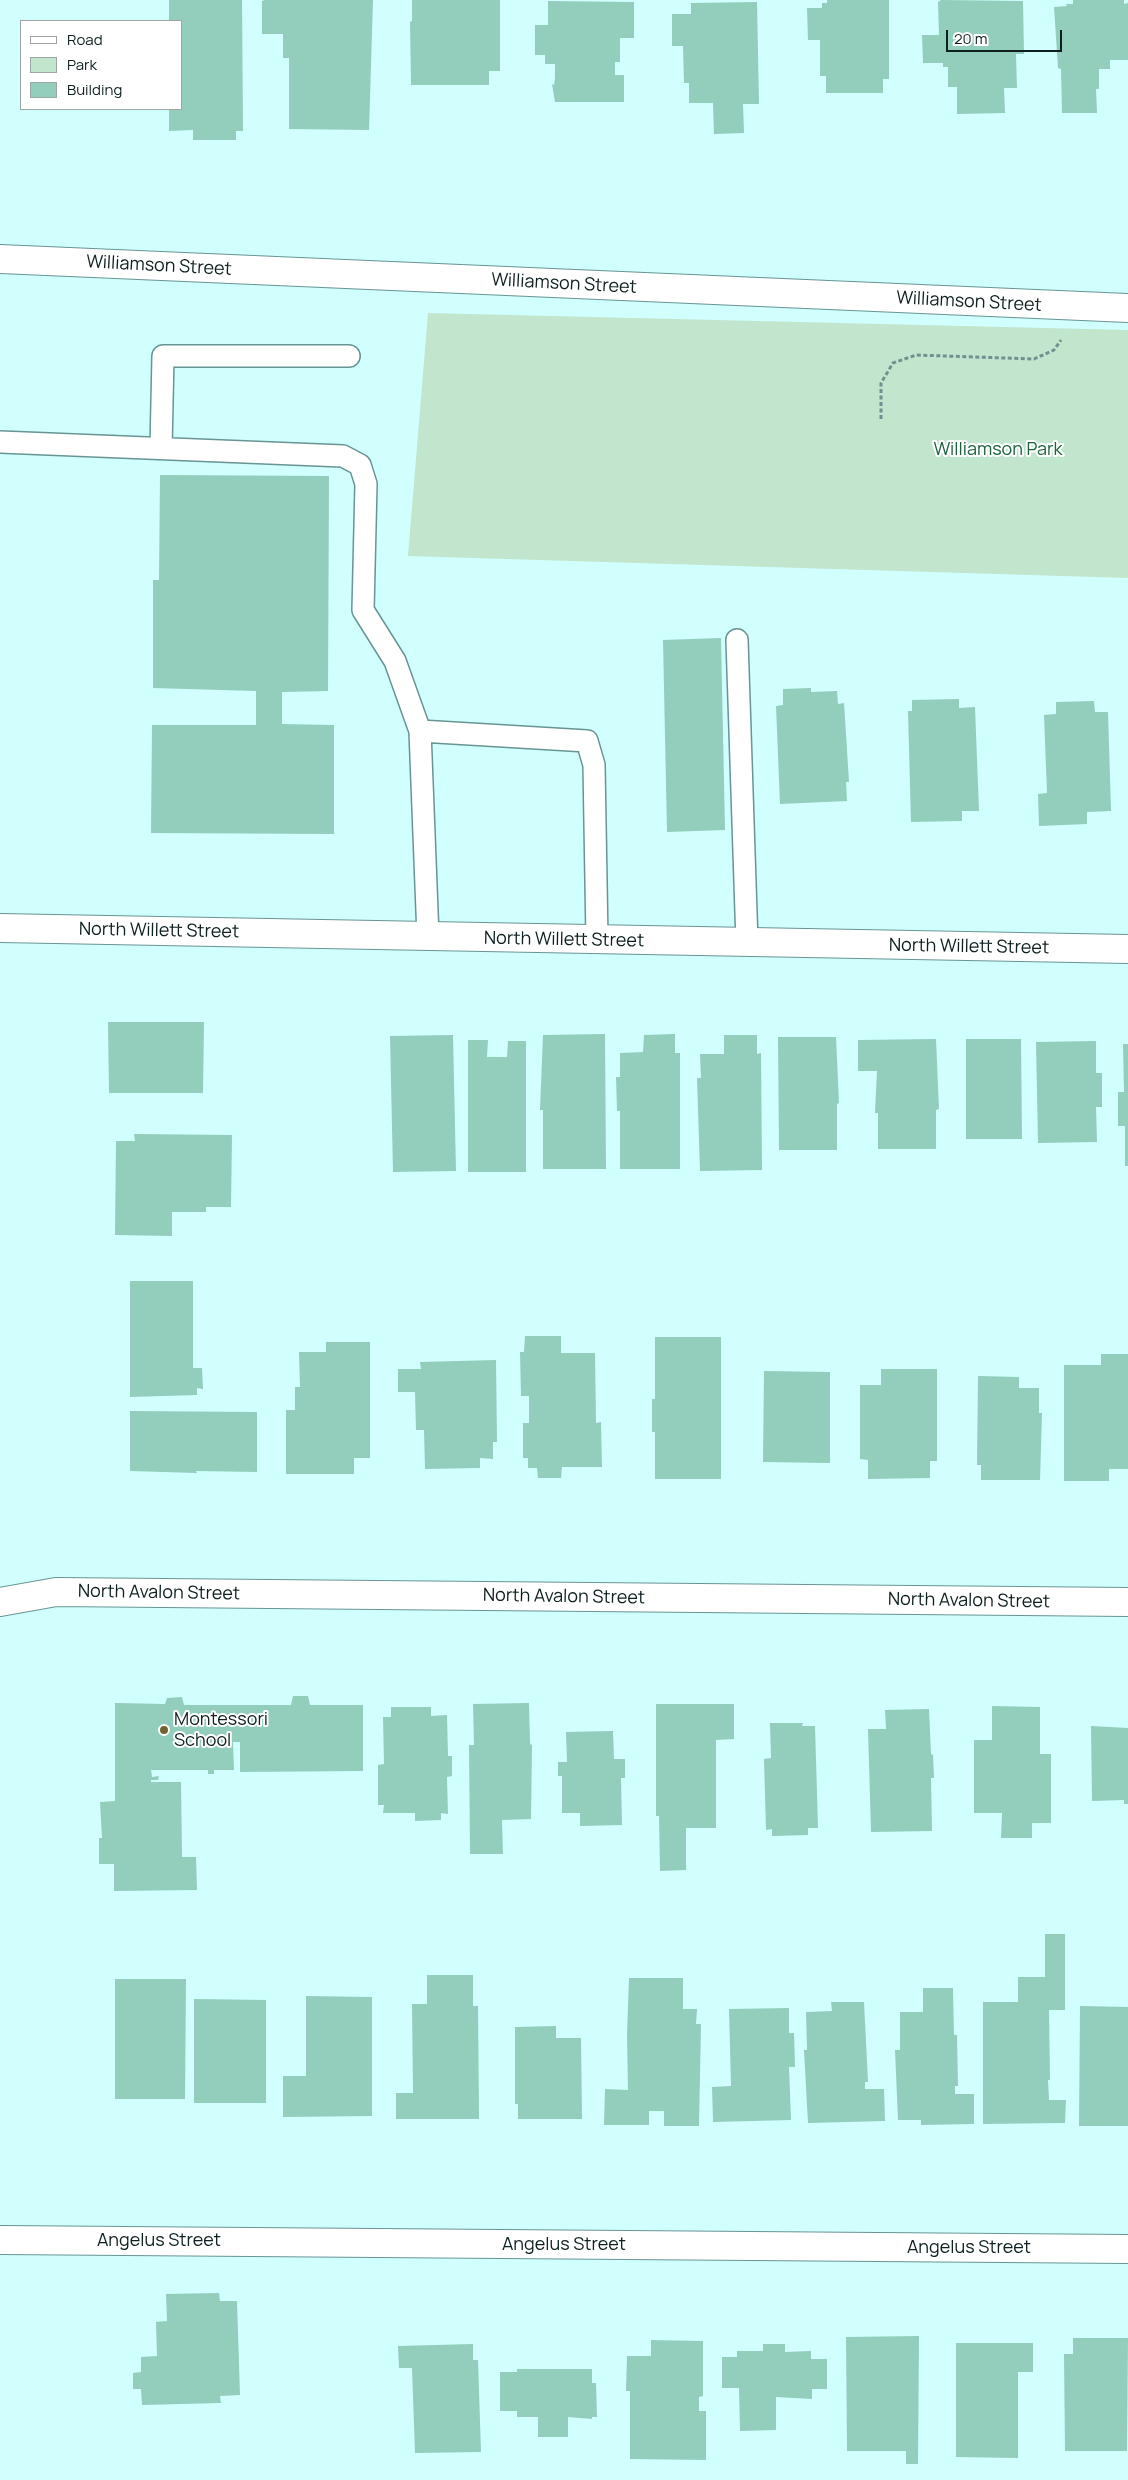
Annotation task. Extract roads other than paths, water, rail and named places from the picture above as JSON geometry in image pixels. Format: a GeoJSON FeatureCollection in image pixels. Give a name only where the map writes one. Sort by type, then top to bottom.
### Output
{"type":"FeatureCollection","features":[{"type":"Feature","properties":{"kind":"street","name":"Williamson Street"},"geometry":{"type":"LineString","coordinates":[[0,259],[1067,307],[1128,308]]}},
{"type":"Feature","properties":{"kind":"street","name":"North Willett Street"},"geometry":{"type":"LineString","coordinates":[[0,928],[1128,949]]}},
{"type":"Feature","properties":{"kind":"street","name":"North Avalon Street"},"geometry":{"type":"LineString","coordinates":[[0,1602],[56,1592],[1128,1602]]}},
{"type":"Feature","properties":{"kind":"street","name":"Angelus Street"},"geometry":{"type":"LineString","coordinates":[[0,2240],[1128,2249]]}},
{"type":"Feature","properties":{"kind":"lane"},"geometry":{"type":"LineString","coordinates":[[161,448],[163,356],[349,356]]}},
{"type":"Feature","properties":{"kind":"lane"},"geometry":{"type":"LineString","coordinates":[[0,442],[343,456],[360,466],[366,484],[363,610],[395,661],[420,731],[428,937]]}},
{"type":"Feature","properties":{"kind":"lane"},"geometry":{"type":"LineString","coordinates":[[737,640],[746,943]]}},
{"type":"Feature","properties":{"kind":"lane"},"geometry":{"type":"LineString","coordinates":[[420,731],[587,741],[594,765],[597,940]]}},
{"type":"Feature","properties":{"kind":"place","name":"Montessori School"},"geometry":{"type":"Point","coordinates":[164,1730]}},
{"type":"Feature","properties":{"kind":"park label","name":"Williamson Park"},"geometry":{"type":"Point","coordinates":[998,450]}}]}
